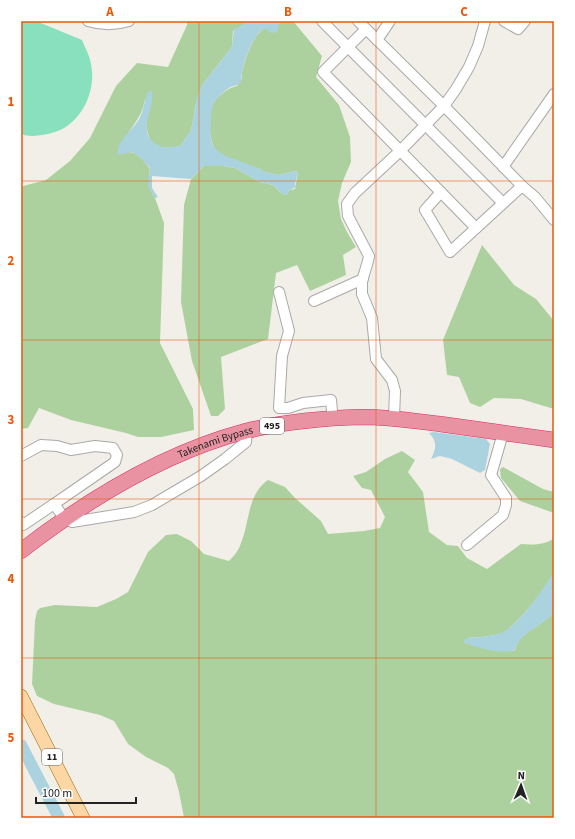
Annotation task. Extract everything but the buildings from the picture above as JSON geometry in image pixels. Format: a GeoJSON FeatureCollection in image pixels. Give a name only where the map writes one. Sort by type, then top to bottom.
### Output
{"type":"FeatureCollection","features":[{"type":"Feature","properties":{"kind":"highway","name":"Takenami Bypass"},"geometry":{"type":"LineString","coordinates":[[21,540],[59,512],[97,488],[141,465],[193,441],[218,432],[280,417],[332,411],[467,420],[554,432]]}},
{"type":"Feature","properties":{"kind":"highway","name":"Takenami Bypass"},"geometry":{"type":"LineString","coordinates":[[21,551],[59,512],[102,494],[142,472],[195,448],[221,438],[275,425],[333,418],[395,415],[554,440]]}},
{"type":"Feature","properties":{"kind":"main road","name":"11"},"geometry":{"type":"LineString","coordinates":[[21,696],[83,818]]}},
{"type":"Feature","properties":{"kind":"main road","name":"11"},"geometry":{"type":"LineString","coordinates":[[21,716],[74,818]]}},
{"type":"Feature","properties":{"kind":"street"},"geometry":{"type":"LineString","coordinates":[[88,21],[98,24],[118,24],[129,21]]}},
{"type":"Feature","properties":{"kind":"street"},"geometry":{"type":"LineString","coordinates":[[322,21],[503,203]]}},
{"type":"Feature","properties":{"kind":"street"},"geometry":{"type":"LineString","coordinates":[[358,21],[522,186],[535,197],[554,220]]}},
{"type":"Feature","properties":{"kind":"street"},"geometry":{"type":"LineString","coordinates":[[377,40],[390,21]]}},
{"type":"Feature","properties":{"kind":"street"},"geometry":{"type":"LineString","coordinates":[[395,415],[395,391],[392,380],[376,359],[372,318],[362,294],[363,278],[369,256],[348,216],[347,204],[355,193],[400,151],[444,106],[469,67],[478,46],[485,21]]}},
{"type":"Feature","properties":{"kind":"street"},"geometry":{"type":"LineString","coordinates":[[504,21],[518,29],[525,21]]}},
{"type":"Feature","properties":{"kind":"street"},"geometry":{"type":"LineString","coordinates":[[366,29],[323,72],[476,228]]}},
{"type":"Feature","properties":{"kind":"street"},"geometry":{"type":"LineString","coordinates":[[503,167],[554,94]]}},
{"type":"Feature","properties":{"kind":"street"},"geometry":{"type":"LineString","coordinates":[[441,192],[424,210],[450,252],[522,186]]}},
{"type":"Feature","properties":{"kind":"street"},"geometry":{"type":"LineString","coordinates":[[314,301],[363,278]]}},
{"type":"Feature","properties":{"kind":"street"},"geometry":{"type":"LineString","coordinates":[[279,292],[289,330],[282,356],[279,408],[288,408],[303,403],[331,400],[332,411]]}},
{"type":"Feature","properties":{"kind":"street"},"geometry":{"type":"LineString","coordinates":[[59,512],[72,522],[134,512],[180,489],[225,460],[246,442],[247,431]]}},
{"type":"Feature","properties":{"kind":"street"},"geometry":{"type":"LineString","coordinates":[[467,545],[503,515],[506,505],[506,498],[491,475],[503,433]]}},
{"type":"Feature","properties":{"kind":"street"},"geometry":{"type":"LineString","coordinates":[[21,456],[41,445],[57,446],[71,450],[95,446],[112,448],[117,454],[115,462],[59,512],[23,526],[21,522]]}},
{"type":"Feature","properties":{"kind":"green space"},"geometry":{"type":"Polygon","coordinates":[[[21,21],[36,21],[82,40],[90,58],[92,85],[85,105],[72,122],[55,132],[34,136],[21,134],[21,21]]]}},
{"type":"Feature","properties":{"kind":"green space"},"geometry":{"type":"Polygon","coordinates":[[[187,21],[246,21],[245,24],[233,31],[232,47],[202,85],[196,103],[191,131],[180,146],[167,148],[158,146],[152,142],[147,128],[145,99],[137,120],[124,139],[118,152],[137,154],[150,169],[150,189],[164,223],[160,343],[193,409],[194,430],[161,437],[138,437],[71,420],[39,408],[28,428],[21,429],[21,189],[23,186],[46,180],[70,161],[90,138],[116,86],[137,63],[168,67],[187,25],[187,21]]]}},
{"type":"Feature","properties":{"kind":"green space"},"geometry":{"type":"Polygon","coordinates":[[[276,21],[293,21],[322,56],[316,77],[339,105],[350,137],[351,162],[342,183],[338,201],[341,219],[356,247],[343,255],[346,275],[310,291],[297,265],[276,273],[268,339],[221,357],[225,409],[218,416],[211,416],[192,361],[181,302],[184,205],[191,179],[204,166],[223,166],[235,168],[260,182],[273,185],[281,193],[286,195],[290,190],[295,189],[298,172],[295,171],[279,175],[264,172],[260,169],[230,158],[216,150],[213,146],[210,134],[210,120],[214,102],[224,92],[237,86],[242,78],[245,60],[255,38],[263,29],[267,29],[279,23],[276,21]]]}},
{"type":"Feature","properties":{"kind":"green space"},"geometry":{"type":"Polygon","coordinates":[[[482,245],[514,285],[536,299],[554,321],[554,409],[521,399],[494,398],[480,407],[470,403],[459,377],[447,375],[443,340],[482,245]]]}},
{"type":"Feature","properties":{"kind":"green space"},"geometry":{"type":"Polygon","coordinates":[[[402,451],[415,460],[408,472],[423,492],[429,532],[447,545],[458,546],[467,558],[487,569],[521,544],[543,543],[554,538],[555,558],[552,576],[532,604],[516,622],[504,632],[491,636],[467,638],[465,643],[493,650],[513,651],[515,650],[519,639],[554,613],[554,818],[184,818],[174,774],[168,768],[146,757],[128,744],[114,721],[100,715],[54,704],[37,696],[32,684],[35,621],[37,611],[40,608],[55,605],[97,607],[116,599],[128,592],[148,552],[166,535],[177,534],[191,541],[204,554],[229,561],[240,546],[256,493],[268,480],[285,487],[321,521],[328,534],[380,528],[385,517],[371,490],[362,488],[353,476],[366,472],[385,459],[402,451]]]}},
{"type":"Feature","properties":{"kind":"green space"},"geometry":{"type":"Polygon","coordinates":[[[503,467],[543,489],[554,492],[554,513],[520,501],[501,478],[500,469],[503,467]]]}},
{"type":"Feature","properties":{"kind":"water"},"geometry":{"type":"Polygon","coordinates":[[[246,21],[276,21],[279,23],[277,32],[271,33],[267,29],[263,29],[259,33],[252,43],[247,55],[241,81],[238,85],[227,89],[215,101],[211,114],[212,142],[221,153],[265,172],[279,175],[295,171],[298,172],[295,184],[296,187],[290,190],[286,195],[281,193],[273,185],[260,182],[235,168],[223,166],[204,166],[191,179],[152,176],[152,188],[158,197],[155,198],[148,186],[150,168],[139,156],[131,152],[118,155],[119,145],[139,119],[148,92],[152,91],[147,125],[149,137],[153,142],[163,147],[180,146],[191,131],[196,103],[202,85],[232,47],[234,29],[240,27],[246,21]]]}},
{"type":"Feature","properties":{"kind":"water"},"geometry":{"type":"Polygon","coordinates":[[[434,432],[486,439],[490,444],[485,470],[480,473],[452,459],[440,456],[431,459],[434,452],[435,443],[434,439],[429,433],[434,432]]]}},
{"type":"Feature","properties":{"kind":"water"},"geometry":{"type":"Polygon","coordinates":[[[554,571],[554,613],[523,636],[515,650],[504,652],[489,650],[467,644],[463,641],[467,638],[495,635],[503,632],[517,622],[532,604],[554,571]]]}},
{"type":"Feature","properties":{"kind":"waterway"},"geometry":{"type":"LineString","coordinates":[[21,745],[59,818]]}}]}
